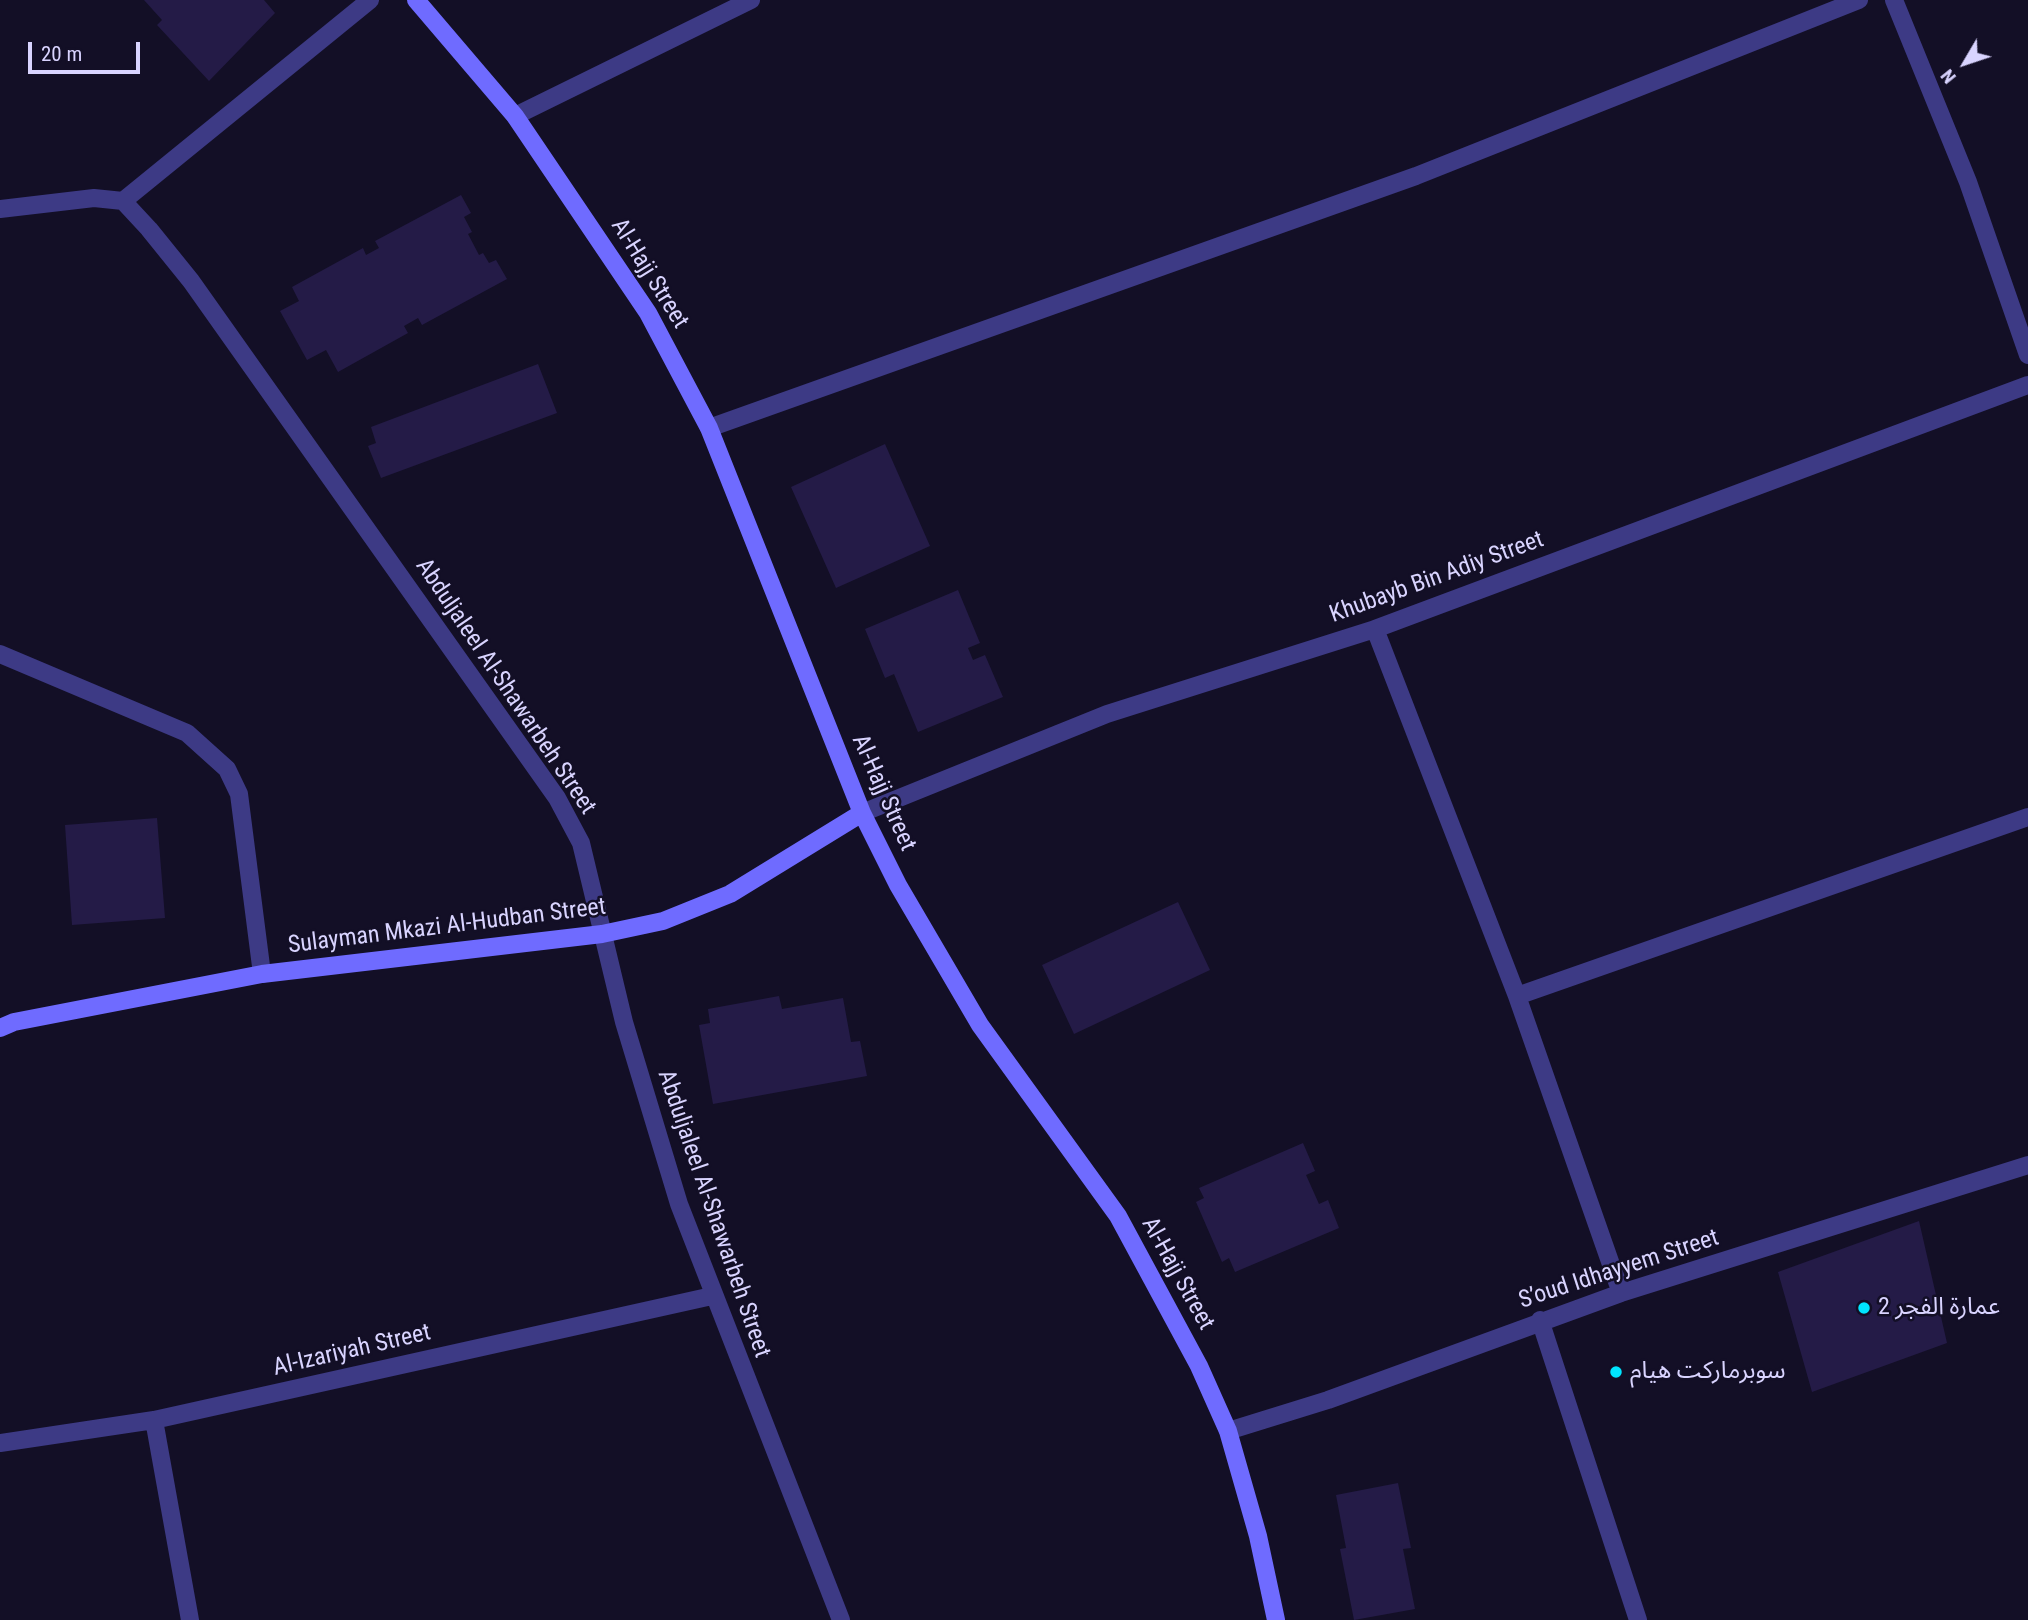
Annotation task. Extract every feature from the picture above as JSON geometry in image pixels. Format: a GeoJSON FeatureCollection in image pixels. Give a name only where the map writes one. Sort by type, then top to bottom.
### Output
{"type":"FeatureCollection","features":[{"type":"Feature","properties":{"kind":"street"},"geometry":{"type":"LineString","coordinates":[[0,209],[93,198],[123,201],[370,0]]}},
{"type":"Feature","properties":{"kind":"street","name":"Al-Hajj Street"},"geometry":{"type":"LineString","coordinates":[[416,0],[515,116],[648,313],[709,428],[862,813],[911,909],[980,1025],[1118,1216],[1199,1366],[1228,1431],[1258,1536],[1276,1620]]}},
{"type":"Feature","properties":{"kind":"street"},"geometry":{"type":"LineString","coordinates":[[515,116],[751,0]]}},
{"type":"Feature","properties":{"kind":"street"},"geometry":{"type":"LineString","coordinates":[[709,428],[1416,176],[1859,0]]}},
{"type":"Feature","properties":{"kind":"street"},"geometry":{"type":"LineString","coordinates":[[1894,0],[1968,182],[2028,355]]}},
{"type":"Feature","properties":{"kind":"street","name":"Abduljaleel Al-Shawarbeh Street"},"geometry":{"type":"LineString","coordinates":[[123,201],[191,281],[557,798],[581,843],[593,882],[602,934],[648,1111],[712,1296],[841,1620]]}},
{"type":"Feature","properties":{"kind":"street","name":"Khubayb Bin Adiy Street"},"geometry":{"type":"LineString","coordinates":[[862,813],[1107,714],[1375,629],[2028,385]]}},
{"type":"Feature","properties":{"kind":"street"},"geometry":{"type":"LineString","coordinates":[[1375,629],[1517,996],[1621,1293]]}},
{"type":"Feature","properties":{"kind":"street"},"geometry":{"type":"LineString","coordinates":[[0,654],[187,733],[227,769],[239,794],[262,974]]}},
{"type":"Feature","properties":{"kind":"street","name":"Sulayman Mkazi Al-Hudban Street"},"geometry":{"type":"LineString","coordinates":[[5,1022],[262,974],[602,934],[663,921],[730,894],[862,813]]}},
{"type":"Feature","properties":{"kind":"street"},"geometry":{"type":"LineString","coordinates":[[1517,996],[2028,817]]}},
{"type":"Feature","properties":{"kind":"street","name":"S’oud Idhayyem Street"},"geometry":{"type":"LineString","coordinates":[[1228,1431],[1328,1400],[1540,1320],[1621,1293],[2028,1165]]}},
{"type":"Feature","properties":{"kind":"street","name":"Al-Izariyah Street"},"geometry":{"type":"LineString","coordinates":[[0,1443],[154,1420],[712,1296]]}},
{"type":"Feature","properties":{"kind":"street"},"geometry":{"type":"LineString","coordinates":[[1540,1320],[1638,1620]]}},
{"type":"Feature","properties":{"kind":"street"},"geometry":{"type":"LineString","coordinates":[[154,1420],[191,1620]]}},
{"type":"Feature","properties":{"kind":"building"},"geometry":{"type":"Polygon","coordinates":[[[144,0],[264,0],[275,13],[209,81],[157,25],[162,20],[144,0]]]}},
{"type":"Feature","properties":{"kind":"building"},"geometry":{"type":"Polygon","coordinates":[[[461,195],[471,213],[464,217],[472,232],[468,234],[479,255],[483,253],[489,263],[496,260],[507,279],[422,325],[418,318],[404,326],[408,333],[338,372],[326,350],[307,360],[280,311],[299,301],[292,287],[363,248],[366,255],[379,248],[375,241],[461,195]]]}},
{"type":"Feature","properties":{"kind":"building"},"geometry":{"type":"Polygon","coordinates":[[[538,364],[557,413],[381,478],[368,446],[376,443],[371,427],[538,364]]]}},
{"type":"Feature","properties":{"kind":"building"},"geometry":{"type":"Polygon","coordinates":[[[885,444],[930,546],[836,588],[791,487],[885,444]]]}},
{"type":"Feature","properties":{"kind":"building"},"geometry":{"type":"Polygon","coordinates":[[[958,590],[980,643],[968,648],[973,660],[985,655],[1003,697],[918,732],[894,674],[885,678],[865,629],[958,590]]]}},
{"type":"Feature","properties":{"kind":"building"},"geometry":{"type":"Polygon","coordinates":[[[157,818],[165,918],[72,925],[65,825],[157,818]]]}},
{"type":"Feature","properties":{"kind":"building"},"geometry":{"type":"Polygon","coordinates":[[[1178,902],[1210,970],[1074,1034],[1042,965],[1178,902]]]}},
{"type":"Feature","properties":{"kind":"building"},"geometry":{"type":"Polygon","coordinates":[[[779,996],[782,1009],[843,998],[851,1042],[860,1041],[867,1076],[713,1104],[699,1025],[710,1023],[708,1009],[779,996]]]}},
{"type":"Feature","properties":{"kind":"building"},"geometry":{"type":"Polygon","coordinates":[[[1303,1143],[1315,1171],[1306,1175],[1319,1204],[1328,1200],[1339,1228],[1235,1272],[1229,1258],[1222,1262],[1196,1202],[1204,1198],[1199,1188],[1303,1143]]]}},
{"type":"Feature","properties":{"kind":"building","name":"عمارة الفجر 2"},"geometry":{"type":"Polygon","coordinates":[[[1919,1221],[1947,1343],[1812,1392],[1778,1272],[1919,1221]]]}},
{"type":"Feature","properties":{"kind":"building"},"geometry":{"type":"Polygon","coordinates":[[[1398,1483],[1411,1548],[1403,1549],[1415,1609],[1354,1620],[1340,1549],[1346,1548],[1336,1495],[1398,1483]]]}},
{"type":"Feature","properties":{"kind":"place","name":"عمارة الفجر 2"},"geometry":{"type":"Point","coordinates":[1864,1308]}},
{"type":"Feature","properties":{"kind":"place","name":"سوبرماركت هيام"},"geometry":{"type":"Point","coordinates":[1616,1372]}}]}
